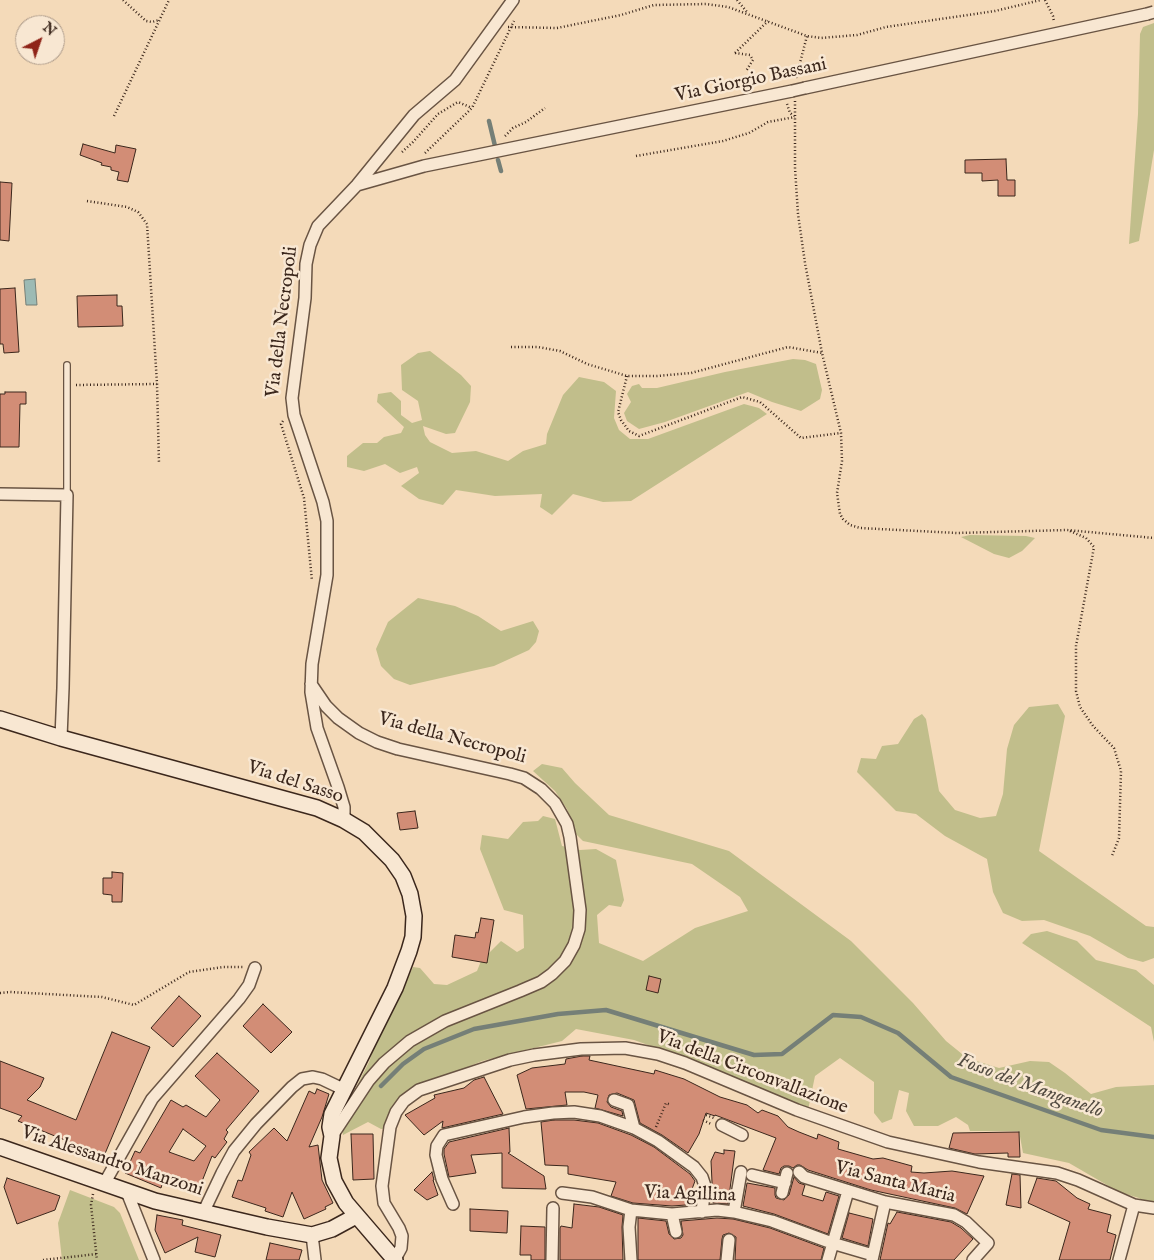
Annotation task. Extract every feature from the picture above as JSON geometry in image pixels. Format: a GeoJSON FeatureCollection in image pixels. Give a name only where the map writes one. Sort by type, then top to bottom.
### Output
{"type":"FeatureCollection","features":[{"type":"Feature","properties":{"kind":"street","name":"Via della Necropoli"},"geometry":{"type":"LineString","coordinates":[[344,820],[344,807],[338,786],[315,720],[310,683],[327,575],[327,521],[323,502],[294,415],[292,398],[304,307],[306,264],[310,245],[318,226],[356,185],[414,115],[455,80],[513,0]]}},
{"type":"Feature","properties":{"kind":"street","name":"Via Giorgio Bassani"},"geometry":{"type":"LineString","coordinates":[[356,185],[414,168],[805,88],[1150,13]]}},
{"type":"Feature","properties":{"kind":"street"},"geometry":{"type":"LineString","coordinates":[[0,494],[67,495],[64,688],[61,738]]}},
{"type":"Feature","properties":{"kind":"street","name":"Via della Necropoli"},"geometry":{"type":"LineString","coordinates":[[310,683],[326,706],[338,718],[359,733],[377,742],[398,749],[510,774],[524,778],[541,788],[554,803],[567,824],[570,837],[580,910],[579,930],[574,945],[565,961],[541,982],[445,1020],[410,1041],[376,1071],[355,1099],[332,1136],[329,1158],[332,1175],[340,1192],[356,1216],[395,1260]]}},
{"type":"Feature","properties":{"kind":"street","name":"Via del Sasso"},"geometry":{"type":"LineString","coordinates":[[0,719],[61,738],[309,805],[344,820],[374,841],[389,856],[399,870],[410,894],[414,926],[410,951],[395,988],[343,1089],[331,1117],[330,1127],[332,1136]]}},
{"type":"Feature","properties":{"kind":"street"},"geometry":{"type":"LineString","coordinates":[[99,1182],[152,1099],[239,999],[249,985],[255,968]]}},
{"type":"Feature","properties":{"kind":"street","name":"Via della Circonvallazione"},"geometry":{"type":"LineString","coordinates":[[395,1260],[401,1248],[402,1236],[400,1228],[384,1203],[382,1186],[390,1127],[393,1117],[402,1104],[419,1090],[510,1060],[581,1049],[625,1048],[658,1054],[685,1063],[797,1110],[882,1140],[919,1150],[979,1162],[1057,1173],[1078,1180],[1134,1205],[1154,1208]]}},
{"type":"Feature","properties":{"kind":"street"},"geometry":{"type":"LineString","coordinates":[[203,1213],[234,1151],[250,1131],[292,1087],[302,1079],[313,1077],[343,1089]]}},
{"type":"Feature","properties":{"kind":"street"},"geometry":{"type":"LineString","coordinates":[[614,1100],[628,1105],[634,1128]]}},
{"type":"Feature","properties":{"kind":"street"},"geometry":{"type":"LineString","coordinates":[[453,1204],[442,1178],[436,1155],[437,1146],[444,1135],[524,1117],[564,1112],[600,1116],[634,1128],[652,1137],[694,1167],[702,1177],[705,1190],[702,1212]]}},
{"type":"Feature","properties":{"kind":"street"},"geometry":{"type":"LineString","coordinates":[[722,1125],[742,1135]]}},
{"type":"Feature","properties":{"kind":"street","name":"Via Alessandro Manzoni"},"geometry":{"type":"LineString","coordinates":[[0,1147],[128,1192],[203,1213],[312,1235]]}},
{"type":"Feature","properties":{"kind":"street","name":"Via Santa Maria"},"geometry":{"type":"LineString","coordinates":[[799,1172],[804,1177],[885,1202],[954,1215],[966,1222],[988,1243],[973,1260]]}},
{"type":"Feature","properties":{"kind":"street"},"geometry":{"type":"LineString","coordinates":[[734,1212],[746,1173],[785,1183]]}},
{"type":"Feature","properties":{"kind":"street"},"geometry":{"type":"LineString","coordinates":[[828,1260],[848,1191]]}},
{"type":"Feature","properties":{"kind":"street"},"geometry":{"type":"LineString","coordinates":[[128,1192],[154,1260]]}},
{"type":"Feature","properties":{"kind":"street","name":"Via Agillina"},"geometry":{"type":"LineString","coordinates":[[562,1193],[592,1197],[631,1210],[672,1214],[718,1210],[774,1216],[832,1243],[872,1257]]}},
{"type":"Feature","properties":{"kind":"street"},"geometry":{"type":"LineString","coordinates":[[872,1257],[885,1202]]}},
{"type":"Feature","properties":{"kind":"street"},"geometry":{"type":"LineString","coordinates":[[1119,1260],[1134,1205]]}},
{"type":"Feature","properties":{"kind":"street"},"geometry":{"type":"LineString","coordinates":[[552,1260],[554,1208]]}},
{"type":"Feature","properties":{"kind":"street"},"geometry":{"type":"LineString","coordinates":[[631,1210],[629,1227],[631,1260]]}},
{"type":"Feature","properties":{"kind":"street"},"geometry":{"type":"LineString","coordinates":[[672,1214],[676,1232]]}},
{"type":"Feature","properties":{"kind":"street"},"geometry":{"type":"LineString","coordinates":[[315,1260],[312,1235],[332,1229],[356,1216]]}},
{"type":"Feature","properties":{"kind":"street"},"geometry":{"type":"LineString","coordinates":[[727,1260],[729,1240]]}},
{"type":"Feature","properties":{"kind":"lane"},"geometry":{"type":"LineString","coordinates":[[67,365],[67,495]]}},
{"type":"Feature","properties":{"kind":"path"},"geometry":{"type":"LineString","coordinates":[[122,0],[146,21],[152,22],[161,19]]}},
{"type":"Feature","properties":{"kind":"path"},"geometry":{"type":"LineString","coordinates":[[114,116],[169,0]]}},
{"type":"Feature","properties":{"kind":"path"},"geometry":{"type":"LineString","coordinates":[[737,0],[748,13]]}},
{"type":"Feature","properties":{"kind":"path"},"geometry":{"type":"LineString","coordinates":[[414,168],[426,151],[472,108],[512,26],[557,28],[621,15],[654,4],[706,4],[728,7],[807,36],[821,38],[857,35],[886,27],[995,11],[1041,0]]}},
{"type":"Feature","properties":{"kind":"path"},"geometry":{"type":"LineString","coordinates":[[1046,0],[1053,16],[1054,24]]}},
{"type":"Feature","properties":{"kind":"path"},"geometry":{"type":"LineString","coordinates":[[746,70],[752,60],[750,56],[735,53],[768,21]]}},
{"type":"Feature","properties":{"kind":"path"},"geometry":{"type":"LineString","coordinates":[[807,36],[794,90],[795,168],[798,214],[822,353],[843,445],[837,493],[840,514],[850,525],[860,528],[957,533],[1067,530],[1154,538]]}},
{"type":"Feature","properties":{"kind":"path"},"geometry":{"type":"LineString","coordinates":[[397,156],[413,142],[438,114],[458,102],[472,108]]}},
{"type":"Feature","properties":{"kind":"path"},"geometry":{"type":"LineString","coordinates":[[502,150],[504,138],[513,128],[526,122],[545,108]]}},
{"type":"Feature","properties":{"kind":"path"},"geometry":{"type":"LineString","coordinates":[[636,156],[723,141],[749,133],[768,122],[795,117]]}},
{"type":"Feature","properties":{"kind":"path"},"geometry":{"type":"LineString","coordinates":[[86,201],[128,208],[138,212],[147,224],[157,384],[159,464]]}},
{"type":"Feature","properties":{"kind":"path"},"geometry":{"type":"LineString","coordinates":[[511,347],[538,347],[560,352],[587,364],[627,376],[691,373],[788,347],[822,353]]}},
{"type":"Feature","properties":{"kind":"path"},"geometry":{"type":"LineString","coordinates":[[627,376],[618,412],[628,431],[639,436],[742,397],[760,402],[801,438],[841,433]]}},
{"type":"Feature","properties":{"kind":"path"},"geometry":{"type":"LineString","coordinates":[[67,385],[157,384]]}},
{"type":"Feature","properties":{"kind":"path"},"geometry":{"type":"LineString","coordinates":[[292,398],[281,424],[304,498],[312,589]]}},
{"type":"Feature","properties":{"kind":"path"},"geometry":{"type":"LineString","coordinates":[[1067,530],[1086,538],[1094,547],[1076,646],[1076,691],[1080,707],[1093,726],[1114,748],[1121,771],[1119,838],[1112,856]]}},
{"type":"Feature","properties":{"kind":"path"},"geometry":{"type":"LineString","coordinates":[[0,993],[102,997],[134,1005],[189,972],[223,967],[255,968]]}},
{"type":"Feature","properties":{"kind":"path"},"geometry":{"type":"LineString","coordinates":[[652,1137],[666,1103],[671,1105]]}},
{"type":"Feature","properties":{"kind":"path"},"geometry":{"type":"LineString","coordinates":[[97,1260],[91,1206],[99,1182]]}},
{"type":"Feature","properties":{"kind":"path"},"geometry":{"type":"LineString","coordinates":[[43,1260],[96,1254]]}},
{"type":"Feature","properties":{"kind":"shaded area"},"geometry":{"type":"Polygon","coordinates":[[[1154,23],[1154,150],[1139,241],[1129,244],[1138,114],[1140,34],[1143,27],[1154,23]]]}},
{"type":"Feature","properties":{"kind":"shaded area"},"geometry":{"type":"Polygon","coordinates":[[[430,351],[461,375],[471,386],[470,402],[455,433],[446,434],[423,426],[425,435],[430,442],[452,453],[476,451],[508,461],[523,451],[546,444],[547,434],[563,395],[579,377],[604,382],[616,391],[614,418],[619,430],[630,439],[648,439],[744,404],[759,408],[767,414],[631,501],[603,502],[573,494],[552,515],[540,507],[542,494],[495,496],[456,490],[443,505],[419,499],[401,486],[419,473],[417,467],[400,473],[385,464],[364,471],[347,467],[347,456],[363,443],[377,443],[384,437],[401,433],[404,427],[377,402],[378,394],[391,392],[401,401],[401,415],[412,423],[422,420],[418,401],[402,390],[401,365],[418,353],[430,351]]]}},
{"type":"Feature","properties":{"kind":"shaded area"},"geometry":{"type":"Polygon","coordinates":[[[793,359],[805,360],[816,364],[822,390],[820,399],[801,411],[748,392],[665,422],[639,429],[627,421],[624,413],[631,402],[627,394],[632,386],[639,384],[642,388],[657,388],[793,359]]]}},
{"type":"Feature","properties":{"kind":"shaded area"},"geometry":{"type":"Polygon","coordinates":[[[970,535],[1026,536],[1035,538],[1022,551],[1009,558],[994,554],[961,537],[970,535]]]}},
{"type":"Feature","properties":{"kind":"shaded area"},"geometry":{"type":"Polygon","coordinates":[[[418,598],[455,606],[478,616],[501,631],[533,621],[539,631],[536,642],[529,650],[494,666],[410,685],[394,679],[381,666],[376,649],[388,622],[418,598]]]}},
{"type":"Feature","properties":{"kind":"shaded area"},"geometry":{"type":"Polygon","coordinates":[[[1058,704],[1065,716],[1039,851],[1146,926],[1154,927],[1154,958],[1143,962],[1128,958],[1090,936],[1044,920],[1022,921],[1003,913],[993,892],[987,859],[945,836],[916,814],[896,811],[857,772],[861,758],[876,759],[882,746],[898,744],[914,719],[922,714],[926,719],[939,791],[955,810],[980,818],[996,816],[1003,794],[1007,749],[1014,725],[1029,707],[1058,704]]]}},
{"type":"Feature","properties":{"kind":"shaded area"},"geometry":{"type":"Polygon","coordinates":[[[542,764],[562,768],[609,815],[729,851],[851,941],[913,1003],[946,1041],[967,1058],[999,1068],[1030,1061],[1049,1062],[1091,1094],[1116,1087],[1154,1085],[1154,1210],[1139,1198],[1119,1192],[1069,1163],[1023,1153],[1019,1131],[970,1131],[968,1125],[956,1117],[938,1126],[914,1126],[906,1111],[909,1093],[899,1090],[892,1119],[882,1123],[874,1113],[874,1082],[840,1058],[815,1076],[808,1110],[685,1058],[634,1040],[576,1029],[562,1041],[482,1061],[432,1082],[398,1103],[392,1128],[381,1129],[368,1122],[343,1135],[341,1117],[413,967],[420,968],[434,984],[447,985],[477,971],[481,961],[501,941],[517,952],[524,948],[523,915],[504,910],[480,849],[482,835],[508,839],[523,822],[538,821],[543,816],[555,819],[562,846],[580,850],[596,849],[616,860],[624,900],[621,907],[609,905],[597,915],[599,943],[643,961],[695,928],[748,911],[740,897],[692,864],[583,841],[576,834],[567,809],[555,791],[533,771],[542,764]]]}},
{"type":"Feature","properties":{"kind":"shaded area"},"geometry":{"type":"Polygon","coordinates":[[[1047,931],[1077,941],[1096,960],[1136,970],[1154,985],[1154,1042],[1151,1027],[1022,943],[1031,934],[1047,931]]]}},
{"type":"Feature","properties":{"kind":"shaded area"},"geometry":{"type":"Polygon","coordinates":[[[70,1190],[114,1207],[120,1213],[139,1260],[62,1260],[58,1223],[70,1190]]]}},
{"type":"Feature","properties":{"kind":"water"},"geometry":{"type":"Polygon","coordinates":[[[35,279],[37,305],[26,305],[24,280],[35,279]]]}},
{"type":"Feature","properties":{"kind":"building"},"geometry":{"type":"Polygon","coordinates":[[[83,144],[115,153],[116,145],[136,149],[128,182],[117,180],[119,172],[111,170],[111,167],[101,165],[102,163],[80,155],[83,144]]]}},
{"type":"Feature","properties":{"kind":"building"},"geometry":{"type":"Polygon","coordinates":[[[1006,159],[1007,180],[1015,180],[1015,196],[998,196],[998,180],[982,181],[982,173],[965,173],[965,160],[1006,159]]]}},
{"type":"Feature","properties":{"kind":"building"},"geometry":{"type":"Polygon","coordinates":[[[0,182],[12,183],[9,241],[0,240],[0,182]]]}},
{"type":"Feature","properties":{"kind":"building"},"geometry":{"type":"Polygon","coordinates":[[[15,288],[19,352],[4,353],[3,344],[0,344],[0,289],[15,288]]]}},
{"type":"Feature","properties":{"kind":"building"},"geometry":{"type":"Polygon","coordinates":[[[117,295],[117,306],[122,306],[123,326],[78,327],[77,296],[117,295]]]}},
{"type":"Feature","properties":{"kind":"building"},"geometry":{"type":"Polygon","coordinates":[[[5,392],[26,392],[26,404],[20,404],[19,447],[0,447],[0,394],[5,394],[5,392]]]}},
{"type":"Feature","properties":{"kind":"building"},"geometry":{"type":"Polygon","coordinates":[[[415,811],[418,828],[400,830],[397,813],[415,811]]]}},
{"type":"Feature","properties":{"kind":"building"},"geometry":{"type":"Polygon","coordinates":[[[112,872],[123,873],[122,902],[112,902],[112,895],[103,894],[103,878],[112,878],[112,872]]]}},
{"type":"Feature","properties":{"kind":"building"},"geometry":{"type":"Polygon","coordinates":[[[481,918],[494,920],[487,963],[452,957],[455,935],[475,938],[481,918]]]}},
{"type":"Feature","properties":{"kind":"building"},"geometry":{"type":"Polygon","coordinates":[[[649,976],[661,979],[658,993],[646,990],[649,976]]]}},
{"type":"Feature","properties":{"kind":"building"},"geometry":{"type":"Polygon","coordinates":[[[179,996],[201,1016],[173,1047],[151,1028],[179,996]]]}},
{"type":"Feature","properties":{"kind":"building"},"geometry":{"type":"Polygon","coordinates":[[[263,1004],[292,1032],[271,1053],[243,1026],[263,1004]]]}},
{"type":"Feature","properties":{"kind":"building"},"geometry":{"type":"Polygon","coordinates":[[[112,1032],[150,1047],[104,1156],[18,1121],[22,1116],[0,1108],[0,1061],[44,1078],[40,1087],[27,1100],[76,1120],[112,1032]]]}},
{"type":"Feature","properties":{"kind":"building"},"geometry":{"type":"Polygon","coordinates":[[[217,1053],[259,1091],[226,1130],[228,1132],[224,1139],[227,1142],[215,1158],[212,1156],[197,1194],[163,1181],[161,1188],[125,1173],[135,1151],[140,1153],[171,1100],[183,1107],[186,1105],[206,1117],[220,1100],[195,1076],[217,1053]],[[183,1129],[169,1152],[194,1161],[206,1146],[183,1129]]]}},
{"type":"Feature","properties":{"kind":"building"},"geometry":{"type":"Polygon","coordinates":[[[590,1056],[589,1060],[654,1074],[655,1070],[684,1079],[720,1097],[747,1105],[758,1113],[762,1110],[778,1116],[788,1127],[799,1132],[817,1139],[818,1134],[839,1142],[838,1149],[873,1159],[883,1158],[912,1166],[911,1172],[952,1171],[984,1176],[967,1214],[955,1208],[871,1190],[808,1170],[800,1165],[793,1168],[784,1166],[779,1174],[763,1170],[776,1138],[715,1115],[706,1113],[699,1134],[688,1153],[640,1123],[634,1100],[617,1093],[609,1095],[607,1102],[611,1107],[622,1111],[623,1116],[595,1108],[598,1095],[584,1092],[565,1092],[567,1105],[526,1109],[517,1075],[532,1068],[565,1064],[566,1059],[590,1056]]]}},
{"type":"Feature","properties":{"kind":"building"},"geometry":{"type":"Polygon","coordinates":[[[484,1077],[503,1114],[442,1128],[443,1121],[424,1135],[405,1115],[435,1098],[434,1095],[464,1088],[474,1080],[484,1077]]]}},
{"type":"Feature","properties":{"kind":"building"},"geometry":{"type":"Polygon","coordinates":[[[317,1089],[329,1094],[322,1117],[309,1147],[318,1145],[322,1180],[333,1203],[325,1207],[326,1209],[304,1219],[292,1192],[283,1217],[265,1211],[266,1208],[232,1197],[238,1180],[242,1181],[251,1155],[249,1152],[274,1128],[287,1141],[309,1091],[315,1094],[317,1089]]]}},
{"type":"Feature","properties":{"kind":"building"},"geometry":{"type":"Polygon","coordinates":[[[554,1120],[598,1123],[631,1135],[654,1147],[690,1174],[695,1181],[686,1205],[672,1206],[633,1203],[611,1196],[616,1182],[568,1174],[568,1166],[545,1165],[541,1122],[554,1120]]]}},
{"type":"Feature","properties":{"kind":"building"},"geometry":{"type":"Polygon","coordinates":[[[509,1128],[510,1152],[508,1153],[544,1176],[546,1189],[502,1188],[502,1153],[471,1155],[476,1173],[449,1177],[444,1149],[449,1142],[509,1128]]]}},
{"type":"Feature","properties":{"kind":"building"},"geometry":{"type":"Polygon","coordinates":[[[1019,1132],[1020,1157],[1008,1157],[1008,1153],[975,1154],[949,1148],[953,1133],[1019,1132]]]}},
{"type":"Feature","properties":{"kind":"building"},"geometry":{"type":"Polygon","coordinates":[[[351,1134],[373,1134],[374,1179],[353,1180],[351,1134]]]}},
{"type":"Feature","properties":{"kind":"building"},"geometry":{"type":"Polygon","coordinates":[[[724,1150],[735,1151],[728,1204],[713,1203],[711,1161],[715,1152],[724,1154],[724,1150]]]}},
{"type":"Feature","properties":{"kind":"building"},"geometry":{"type":"Polygon","coordinates":[[[432,1172],[438,1195],[427,1200],[414,1190],[432,1172]]]}},
{"type":"Feature","properties":{"kind":"building"},"geometry":{"type":"Polygon","coordinates":[[[1012,1174],[1020,1175],[1021,1208],[1006,1205],[1012,1174]]]}},
{"type":"Feature","properties":{"kind":"building"},"geometry":{"type":"Polygon","coordinates":[[[794,1177],[799,1183],[805,1185],[802,1195],[823,1201],[826,1192],[839,1196],[828,1234],[774,1214],[743,1206],[747,1183],[775,1188],[776,1198],[784,1200],[789,1195],[794,1177]]]}},
{"type":"Feature","properties":{"kind":"building"},"geometry":{"type":"Polygon","coordinates":[[[7,1178],[60,1196],[55,1210],[17,1224],[4,1187],[7,1178]]]}},
{"type":"Feature","properties":{"kind":"building"},"geometry":{"type":"Polygon","coordinates":[[[1037,1178],[1056,1181],[1077,1198],[1090,1204],[1088,1209],[1111,1215],[1107,1232],[1116,1235],[1110,1260],[1059,1260],[1070,1222],[1028,1203],[1037,1178]]]}},
{"type":"Feature","properties":{"kind":"building"},"geometry":{"type":"Polygon","coordinates":[[[574,1204],[599,1207],[623,1215],[623,1260],[560,1260],[560,1228],[561,1226],[572,1228],[574,1204]]]}},
{"type":"Feature","properties":{"kind":"building"},"geometry":{"type":"Polygon","coordinates":[[[470,1209],[508,1211],[507,1233],[470,1231],[470,1209]]]}},
{"type":"Feature","properties":{"kind":"building"},"geometry":{"type":"Polygon","coordinates":[[[897,1212],[951,1222],[973,1239],[954,1260],[880,1260],[888,1223],[890,1224],[897,1212]]]}},
{"type":"Feature","properties":{"kind":"building"},"geometry":{"type":"Polygon","coordinates":[[[849,1213],[873,1219],[868,1246],[842,1238],[849,1213]]]}},
{"type":"Feature","properties":{"kind":"building"},"geometry":{"type":"Polygon","coordinates":[[[157,1215],[183,1220],[182,1225],[221,1235],[215,1257],[195,1252],[198,1237],[165,1253],[155,1230],[157,1215]]]}},
{"type":"Feature","properties":{"kind":"building"},"geometry":{"type":"Polygon","coordinates":[[[638,1218],[666,1221],[669,1234],[674,1239],[681,1238],[683,1235],[681,1221],[717,1218],[733,1219],[770,1228],[824,1248],[821,1260],[735,1260],[736,1237],[729,1233],[723,1235],[720,1260],[638,1260],[638,1218]]]}},
{"type":"Feature","properties":{"kind":"building"},"geometry":{"type":"Polygon","coordinates":[[[521,1226],[545,1227],[545,1260],[531,1260],[531,1255],[520,1255],[521,1226]]]}},
{"type":"Feature","properties":{"kind":"building"},"geometry":{"type":"Polygon","coordinates":[[[270,1243],[302,1250],[299,1260],[266,1260],[270,1243]]]}},
{"type":"Feature","properties":{"kind":"waterway"},"geometry":{"type":"LineString","coordinates":[[489,121],[495,146]]}},
{"type":"Feature","properties":{"kind":"waterway"},"geometry":{"type":"LineString","coordinates":[[498,160],[501,171]]}},
{"type":"Feature","properties":{"kind":"waterway","name":"Fosso del Manganello"},"geometry":{"type":"LineString","coordinates":[[381,1086],[403,1064],[424,1049],[474,1029],[558,1014],[606,1010],[754,1055],[782,1054],[833,1015],[861,1017],[898,1033],[951,1077],[1101,1130],[1154,1137]]}}]}
